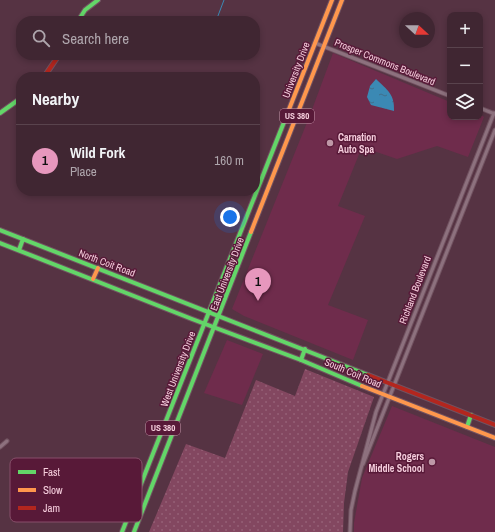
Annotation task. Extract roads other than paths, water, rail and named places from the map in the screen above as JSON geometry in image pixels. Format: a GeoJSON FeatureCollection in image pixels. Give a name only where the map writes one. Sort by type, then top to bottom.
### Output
{"type":"FeatureCollection","features":[{"type":"Feature","properties":{"kind":"main road"},"geometry":{"type":"LineString","coordinates":[[81,16],[85,10],[98,0]]}},
{"type":"Feature","properties":{"kind":"main road","name":"University Drive"},"geometry":{"type":"LineString","coordinates":[[260,182],[332,0]]}},
{"type":"Feature","properties":{"kind":"main road","name":"East University Drive"},"geometry":{"type":"LineString","coordinates":[[142,512],[342,0]]}},
{"type":"Feature","properties":{"kind":"main road"},"geometry":{"type":"LineString","coordinates":[[48,72],[56,60]]}},
{"type":"Feature","properties":{"kind":"main road"},"geometry":{"type":"LineString","coordinates":[[0,113],[16,102]]}},
{"type":"Feature","properties":{"kind":"main road","name":"University Drive"},"geometry":{"type":"LineString","coordinates":[[204,324],[254,196]]}},
{"type":"Feature","properties":{"kind":"main road","name":"North Coit Road"},"geometry":{"type":"LineString","coordinates":[[0,230],[209,311]]}},
{"type":"Feature","properties":{"kind":"main road"},"geometry":{"type":"LineString","coordinates":[[19,250],[22,238]]}},
{"type":"Feature","properties":{"kind":"main road","name":"North Coit Road"},"geometry":{"type":"LineString","coordinates":[[0,243],[204,324]]}},
{"type":"Feature","properties":{"kind":"main road"},"geometry":{"type":"LineString","coordinates":[[93,279],[98,268]]}},
{"type":"Feature","properties":{"kind":"main road","name":"South Coit Road"},"geometry":{"type":"LineString","coordinates":[[209,311],[495,425]]}},
{"type":"Feature","properties":{"kind":"main road","name":"South Coit Road"},"geometry":{"type":"LineString","coordinates":[[204,324],[301,360],[495,438]]}},
{"type":"Feature","properties":{"kind":"main road","name":"West University Drive"},"geometry":{"type":"LineString","coordinates":[[142,481],[204,324]]}},
{"type":"Feature","properties":{"kind":"main road"},"geometry":{"type":"LineString","coordinates":[[301,360],[305,349]]}},
{"type":"Feature","properties":{"kind":"main road"},"geometry":{"type":"LineString","coordinates":[[467,427],[471,415]]}},
{"type":"Feature","properties":{"kind":"main road","name":"West University Drive"},"geometry":{"type":"LineString","coordinates":[[122,532],[126,522]]}},
{"type":"Feature","properties":{"kind":"main road","name":"East University Drive"},"geometry":{"type":"LineString","coordinates":[[134,532],[138,522]]}},
{"type":"Feature","properties":{"kind":"street","name":"Prosper Commons Boulevard"},"geometry":{"type":"LineString","coordinates":[[315,43],[447,95]]}},
{"type":"Feature","properties":{"kind":"street"},"geometry":{"type":"LineString","coordinates":[[483,109],[494,114]]}},
{"type":"Feature","properties":{"kind":"street","name":"Richland Boulevard"},"geometry":{"type":"LineString","coordinates":[[350,532],[352,506],[359,475],[372,426],[383,394],[494,114]]}},
{"type":"Feature","properties":{"kind":"street","name":"Richland Boulevard"},"geometry":{"type":"LineString","coordinates":[[359,475],[495,130]]}},
{"type":"Feature","properties":{"kind":"street"},"geometry":{"type":"LineString","coordinates":[[0,447],[7,441]]}},
{"type":"Feature","properties":{"kind":"water"},"geometry":{"type":"Polygon","coordinates":[[[376,79],[392,96],[394,111],[371,105],[367,97],[370,86],[376,79]]]}},
{"type":"Feature","properties":{"kind":"waterway"},"geometry":{"type":"LineString","coordinates":[[218,16],[224,0]]}},
{"type":"Feature","properties":{"kind":"place","name":"Carnation Auto Spa"},"geometry":{"type":"Point","coordinates":[330,143]}},
{"type":"Feature","properties":{"kind":"place","name":"Wild Fork"},"geometry":{"type":"Point","coordinates":[258,301]}},
{"type":"Feature","properties":{"kind":"place","name":"Rogers Middle School"},"geometry":{"type":"Point","coordinates":[432,462]}}]}
